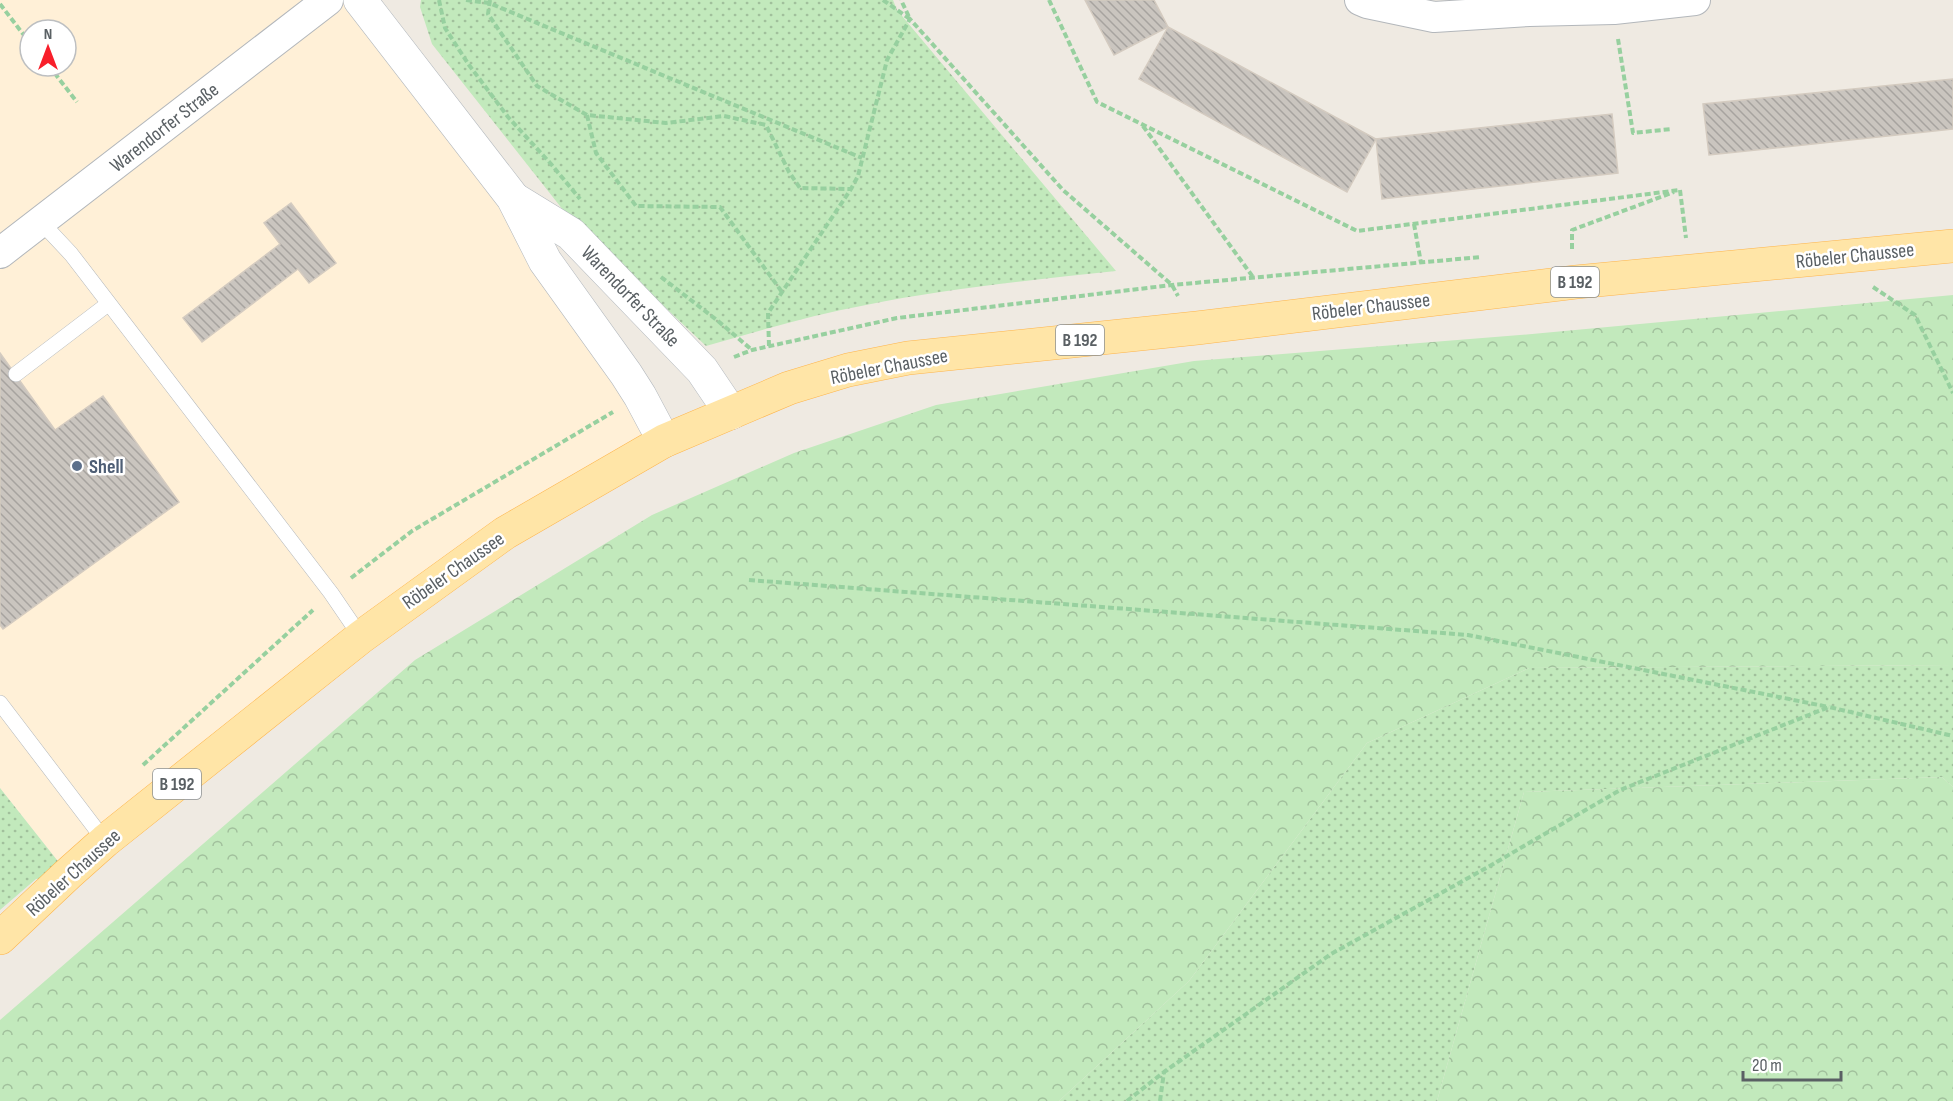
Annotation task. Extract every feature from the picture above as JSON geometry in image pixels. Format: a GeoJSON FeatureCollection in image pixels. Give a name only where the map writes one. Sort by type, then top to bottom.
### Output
{"type":"FeatureCollection","features":[{"type":"Feature","properties":{"kind":"main road","name":"Warendorfer Straße"},"geometry":{"type":"LineString","coordinates":[[360,0],[513,198],[545,261],[640,396],[664,441]]}},
{"type":"Feature","properties":{"kind":"main road","name":"Warendorfer Straße"},"geometry":{"type":"LineString","coordinates":[[513,198],[571,234],[702,370],[731,413]]}},
{"type":"Feature","properties":{"kind":"main road","name":"Röbeler Chaussee"},"geometry":{"type":"LineString","coordinates":[[0,938],[105,841],[361,637],[505,533],[664,441],[789,388],[838,373],[908,358],[1197,327],[1576,282],[1953,246]]}},
{"type":"Feature","properties":{"kind":"street","name":"Warendorfer Straße"},"geometry":{"type":"LineString","coordinates":[[0,253],[328,0]]}},
{"type":"Feature","properties":{"kind":"street"},"geometry":{"type":"LineString","coordinates":[[1360,0],[1434,17],[1529,5],[1614,9],[1695,0]]}},
{"type":"Feature","properties":{"kind":"lane"},"geometry":{"type":"LineString","coordinates":[[41,222],[71,254],[331,593],[361,637]]}},
{"type":"Feature","properties":{"kind":"lane"},"geometry":{"type":"LineString","coordinates":[[16,374],[108,304]]}},
{"type":"Feature","properties":{"kind":"lane"},"geometry":{"type":"LineString","coordinates":[[0,703],[105,841]]}},
{"type":"Feature","properties":{"kind":"path"},"geometry":{"type":"LineString","coordinates":[[439,0],[445,28],[469,65],[508,117],[586,206]]}},
{"type":"Feature","properties":{"kind":"path"},"geometry":{"type":"LineString","coordinates":[[466,0],[489,1],[862,158]]}},
{"type":"Feature","properties":{"kind":"path"},"geometry":{"type":"LineString","coordinates":[[883,0],[910,19],[1063,190],[1172,285],[1197,327]]}},
{"type":"Feature","properties":{"kind":"path"},"geometry":{"type":"LineString","coordinates":[[901,0],[910,19]]}},
{"type":"Feature","properties":{"kind":"path"},"geometry":{"type":"LineString","coordinates":[[1049,0],[1097,102],[1357,231],[1680,190]]}},
{"type":"Feature","properties":{"kind":"path"},"geometry":{"type":"LineString","coordinates":[[489,1],[488,14],[537,86],[587,115],[666,123],[724,116],[766,125],[789,172],[800,188],[851,189]]}},
{"type":"Feature","properties":{"kind":"path"},"geometry":{"type":"LineString","coordinates":[[0,4],[18,27]]}},
{"type":"Feature","properties":{"kind":"path"},"geometry":{"type":"LineString","coordinates":[[1614,9],[1633,133],[1672,129]]}},
{"type":"Feature","properties":{"kind":"path"},"geometry":{"type":"LineString","coordinates":[[769,346],[768,313],[858,176],[887,60],[910,19]]}},
{"type":"Feature","properties":{"kind":"path"},"geometry":{"type":"LineString","coordinates":[[58,78],[77,102]]}},
{"type":"Feature","properties":{"kind":"path"},"geometry":{"type":"LineString","coordinates":[[587,115],[596,153],[636,206],[720,207],[782,292]]}},
{"type":"Feature","properties":{"kind":"path"},"geometry":{"type":"LineString","coordinates":[[1143,126],[1253,278]]}},
{"type":"Feature","properties":{"kind":"path"},"geometry":{"type":"LineString","coordinates":[[1680,190],[1686,238]]}},
{"type":"Feature","properties":{"kind":"path"},"geometry":{"type":"LineString","coordinates":[[1572,249],[1572,230],[1680,190]]}},
{"type":"Feature","properties":{"kind":"path"},"geometry":{"type":"LineString","coordinates":[[1414,224],[1421,263]]}},
{"type":"Feature","properties":{"kind":"path"},"geometry":{"type":"LineString","coordinates":[[1828,258],[1916,315],[1953,393]]}},
{"type":"Feature","properties":{"kind":"path"},"geometry":{"type":"LineString","coordinates":[[653,270],[752,350],[897,318],[1172,285]]}},
{"type":"Feature","properties":{"kind":"path"},"geometry":{"type":"LineString","coordinates":[[139,769],[331,593],[412,531],[640,396]]}},
{"type":"Feature","properties":{"kind":"path"},"geometry":{"type":"LineString","coordinates":[[748,580],[1468,634],[1829,707],[1953,736]]}},
{"type":"Feature","properties":{"kind":"path"},"geometry":{"type":"LineString","coordinates":[[1127,1101],[1164,1072],[1331,954],[1488,867],[1620,790],[1829,707]]}},
{"type":"Feature","properties":{"kind":"path"},"geometry":{"type":"LineString","coordinates":[[1160,1101],[1164,1072]]}},
{"type":"Feature","properties":{"kind":"shaded area"},"geometry":{"type":"Polygon","coordinates":[[[0,0],[360,0],[664,441],[505,533],[68,874],[0,788],[0,0]]]}},
{"type":"Feature","properties":{"kind":"green space"},"geometry":{"type":"Polygon","coordinates":[[[421,0],[893,0],[897,10],[1116,271],[991,285],[897,299],[806,318],[706,346],[567,215],[432,44],[420,7],[421,0]]]}},
{"type":"Feature","properties":{"kind":"green space"},"geometry":{"type":"Polygon","coordinates":[[[1953,295],[1953,665],[1529,668],[1367,743],[1189,981],[1059,1101],[0,1101],[0,1020],[415,660],[652,515],[794,453],[936,405],[1194,361],[1532,334],[1953,295]]]}},
{"type":"Feature","properties":{"kind":"green space"},"geometry":{"type":"Polygon","coordinates":[[[1953,665],[1953,787],[1942,777],[1524,792],[1437,1101],[1059,1101],[1189,981],[1367,743],[1529,668],[1953,665]]]}},
{"type":"Feature","properties":{"kind":"green space"},"geometry":{"type":"Polygon","coordinates":[[[1942,777],[1953,787],[1953,1101],[1437,1101],[1524,792],[1942,777]]]}},
{"type":"Feature","properties":{"kind":"green space"},"geometry":{"type":"Polygon","coordinates":[[[0,788],[68,874],[36,879],[0,910],[0,788]]]}},
{"type":"Feature","properties":{"kind":"building"},"geometry":{"type":"Polygon","coordinates":[[[1085,0],[1154,0],[1168,27],[1114,55],[1085,0]]]}},
{"type":"Feature","properties":{"kind":"building"},"geometry":{"type":"Polygon","coordinates":[[[1168,27],[1376,139],[1347,192],[1139,79],[1168,27]]]}},
{"type":"Feature","properties":{"kind":"building"},"geometry":{"type":"Polygon","coordinates":[[[1953,79],[1953,129],[1709,155],[1703,104],[1953,79]]]}},
{"type":"Feature","properties":{"kind":"building"},"geometry":{"type":"Polygon","coordinates":[[[1612,114],[1618,173],[1382,199],[1376,139],[1612,114]]]}},
{"type":"Feature","properties":{"kind":"building"},"geometry":{"type":"Polygon","coordinates":[[[291,203],[336,263],[309,283],[298,269],[202,342],[183,318],[280,244],[264,223],[291,203]]]}},
{"type":"Feature","properties":{"kind":"building","name":"Shell"},"geometry":{"type":"Polygon","coordinates":[[[0,353],[55,430],[103,396],[179,502],[3,629],[0,625],[0,353]]]}},
{"type":"Feature","properties":{"kind":"place","name":"Shell"},"geometry":{"type":"Point","coordinates":[77,466]}}]}
